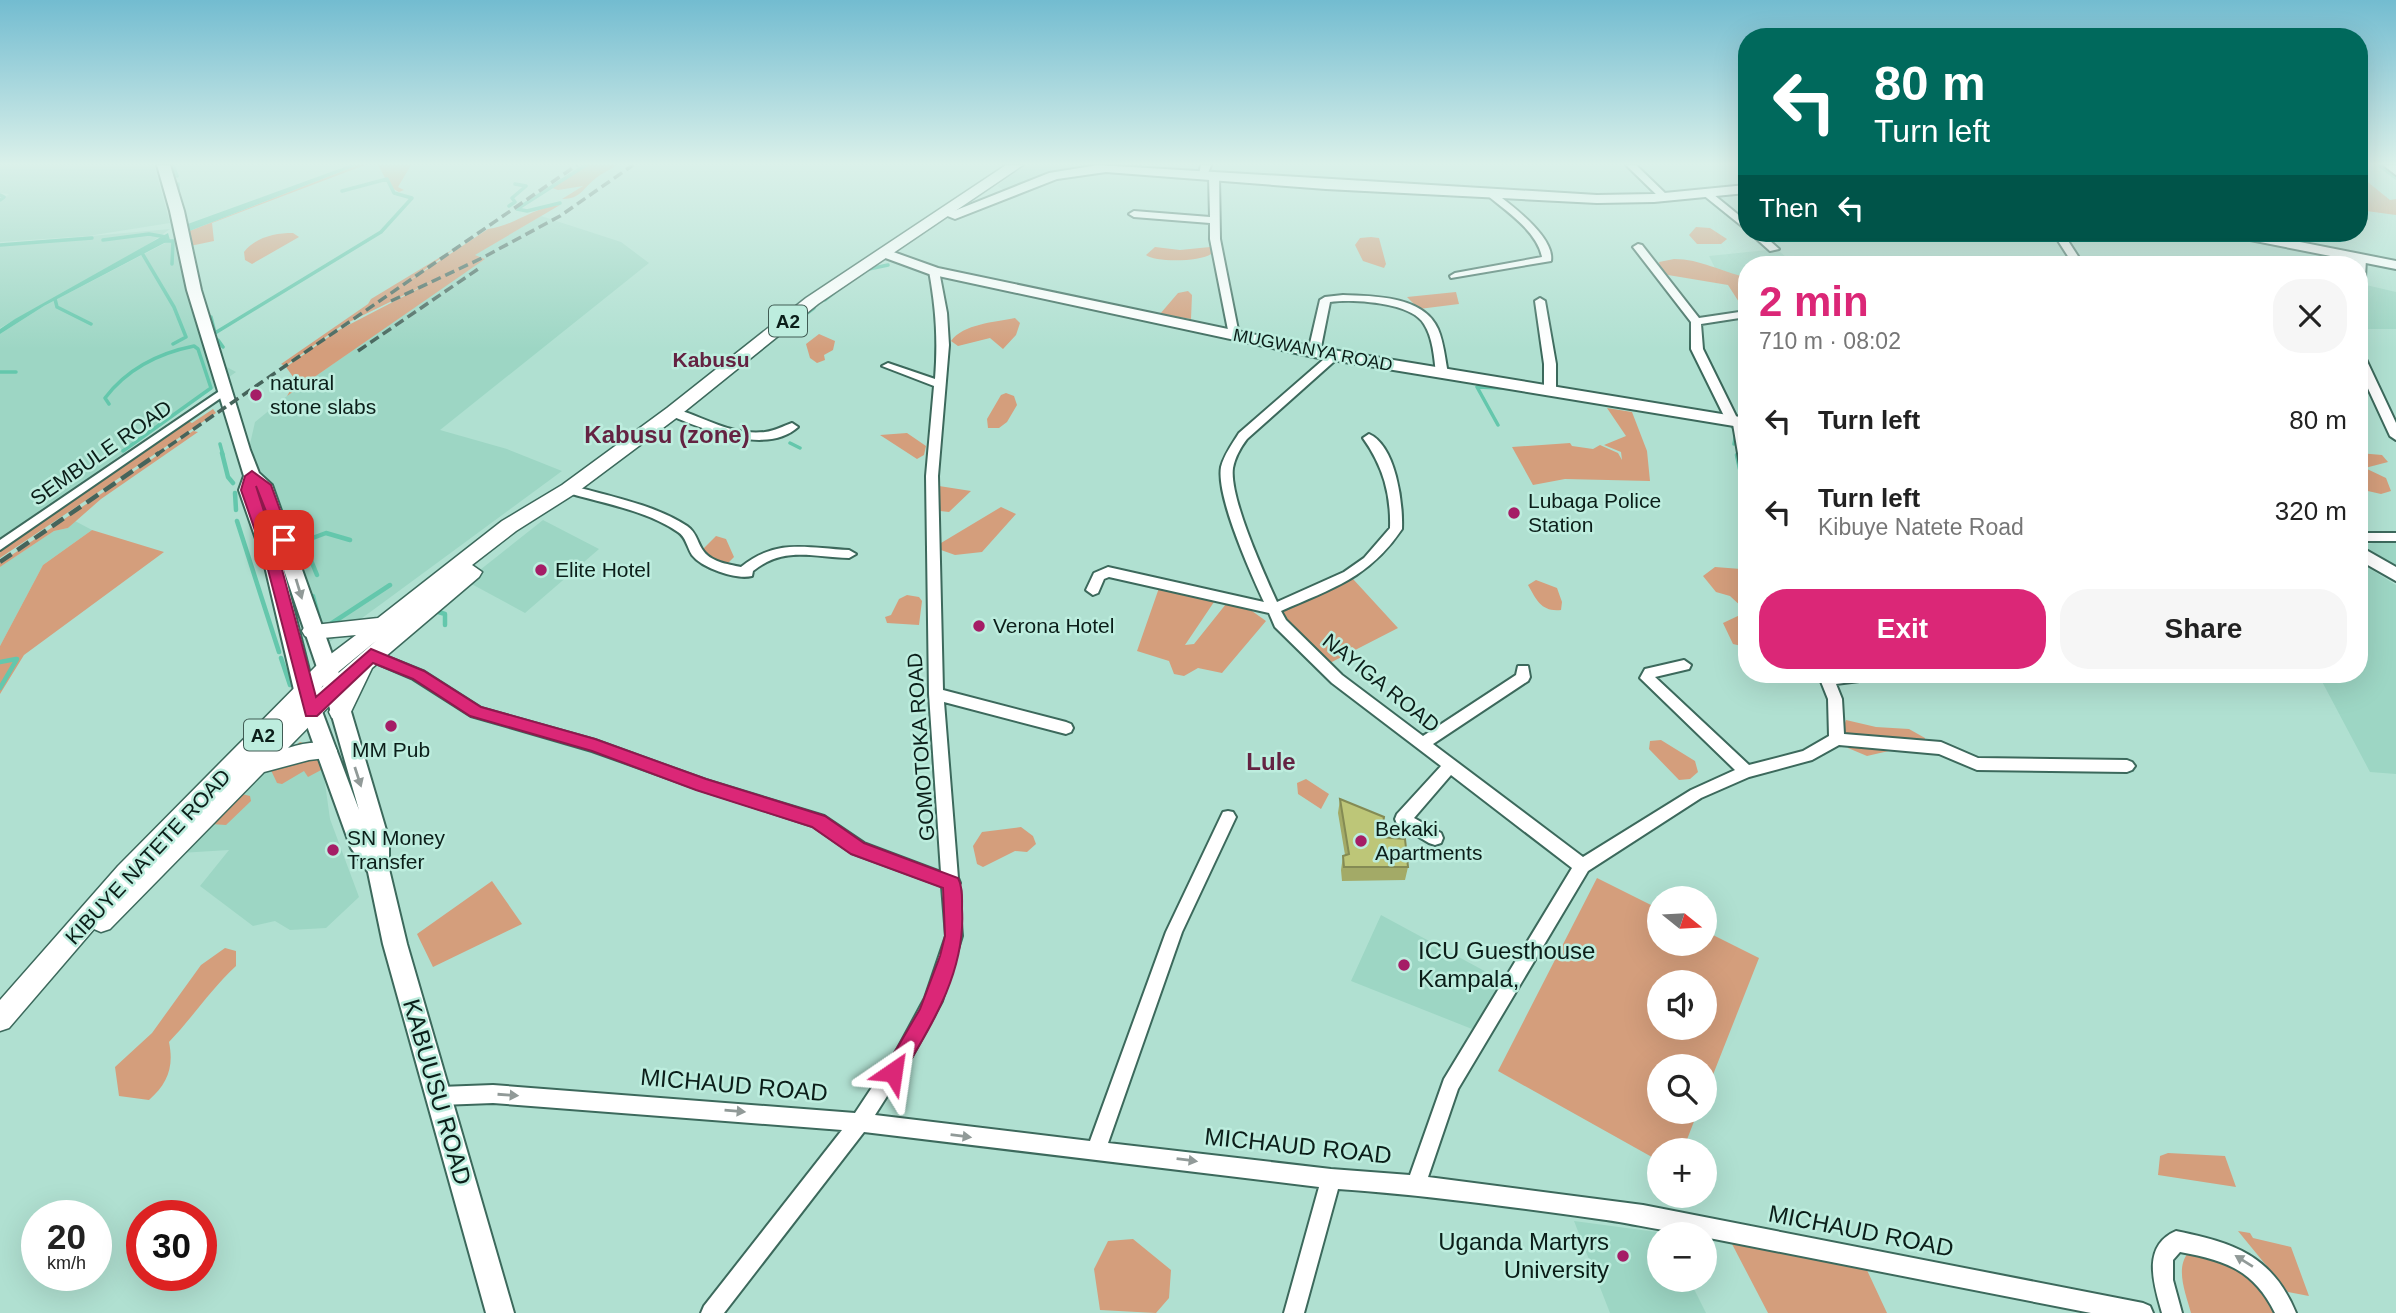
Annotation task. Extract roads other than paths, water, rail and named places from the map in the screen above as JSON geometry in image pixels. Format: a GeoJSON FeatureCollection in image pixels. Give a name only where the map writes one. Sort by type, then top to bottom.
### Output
{"type":"FeatureCollection","features":[{"type":"Feature","properties":{"kind":"main road","name":"KIBUYE NATETE ROAD"},"geometry":{"type":"LineString","coordinates":[[3,1016],[127,873],[240,760],[308,701],[381,624],[509,526],[562,493],[673,412],[812,301],[926,226]]}},
{"type":"Feature","properties":{"kind":"main road","name":"KIBUYE NATETE ROAD"},"geometry":{"type":"LineString","coordinates":[[330,678],[368,658],[522,532],[562,493]]}},
{"type":"Feature","properties":{"kind":"main road"},"geometry":{"type":"LineString","coordinates":[[313,631],[381,624]]}},
{"type":"Feature","properties":{"kind":"main road"},"geometry":{"type":"LineString","coordinates":[[340,712],[368,658]]}},
{"type":"Feature","properties":{"kind":"main road","name":"KIBUYE NATETE ROAD"},"geometry":{"type":"LineString","coordinates":[[3,1016],[146,879],[257,766],[308,701]]}},
{"type":"Feature","properties":{"kind":"main road"},"geometry":{"type":"LineString","coordinates":[[257,766],[296,753],[326,751]]}},
{"type":"Feature","properties":{"kind":"street"},"geometry":{"type":"LineString","coordinates":[[180,226],[224,391],[252,476]]}},
{"type":"Feature","properties":{"kind":"street"},"geometry":{"type":"LineString","coordinates":[[1214,226],[1217,259],[1227,294],[1234,335]]}},
{"type":"Feature","properties":{"kind":"street"},"geometry":{"type":"LineString","coordinates":[[1455,276],[1547,260],[1547,252],[1526,226]]}},
{"type":"Feature","properties":{"kind":"street"},"geometry":{"type":"LineString","coordinates":[[1766,242],[1774,249]]}},
{"type":"Feature","properties":{"kind":"street"},"geometry":{"type":"LineString","coordinates":[[2279,242],[2346,256]]}},
{"type":"Feature","properties":{"kind":"street"},"geometry":{"type":"LineString","coordinates":[[1638,247],[1696,322],[1697,349],[1738,419]]}},
{"type":"Feature","properties":{"kind":"street","name":"MUGWANYA ROAD"},"geometry":{"type":"LineString","coordinates":[[885,253],[934,271],[1314,352],[1738,421]]}},
{"type":"Feature","properties":{"kind":"street"},"geometry":{"type":"LineString","coordinates":[[2368,260],[2396,265]]}},
{"type":"Feature","properties":{"kind":"street","name":"GOMOTOKA ROAD"},"geometry":{"type":"LineString","coordinates":[[711,1313],[860,1122],[928,1013],[942,979],[954,936],[936,694],[932,476],[943,323],[934,271]]}},
{"type":"Feature","properties":{"kind":"street"},"geometry":{"type":"LineString","coordinates":[[1314,352],[1325,300],[1353,299],[1409,305],[1419,310],[1436,336],[1441,373]]}},
{"type":"Feature","properties":{"kind":"street"},"geometry":{"type":"LineString","coordinates":[[1540,300],[1550,369],[1550,391]]}},
{"type":"Feature","properties":{"kind":"street"},"geometry":{"type":"LineString","coordinates":[[1696,322],[1738,315]]}},
{"type":"Feature","properties":{"kind":"street","name":"NAYIGA ROAD"},"geometry":{"type":"LineString","coordinates":[[1335,355],[1243,436],[1234,449],[1227,468],[1228,486],[1247,549],[1273,609],[1280,623],[1329,672],[1582,866]]}},
{"type":"Feature","properties":{"kind":"street"},"geometry":{"type":"LineString","coordinates":[[888,366],[939,384]]}},
{"type":"Feature","properties":{"kind":"street"},"geometry":{"type":"LineString","coordinates":[[2368,376],[2396,436]]}},
{"type":"Feature","properties":{"kind":"street","name":"SEMBULE ROAD"},"geometry":{"type":"LineString","coordinates":[[0,546],[224,391]]}},
{"type":"Feature","properties":{"kind":"street"},"geometry":{"type":"LineString","coordinates":[[673,412],[708,426],[742,433],[779,433],[792,427]]}},
{"type":"Feature","properties":{"kind":"street"},"geometry":{"type":"LineString","coordinates":[[1093,590],[1099,576],[1108,572],[1273,609],[1349,575],[1369,561],[1395,533],[1396,518],[1389,475],[1383,457],[1368,438]]}},
{"type":"Feature","properties":{"kind":"street","name":"KABUUSU ROAD"},"geometry":{"type":"LineString","coordinates":[[378,869],[362,848],[308,701],[273,562],[248,490],[252,476],[264,485],[279,524],[330,678],[378,839],[378,869],[395,944],[500,1313]]}},
{"type":"Feature","properties":{"kind":"street"},"geometry":{"type":"LineString","coordinates":[[562,493],[637,510],[679,528],[692,537],[696,550],[703,559],[745,572],[760,557],[775,550],[849,554]]}},
{"type":"Feature","properties":{"kind":"street"},"geometry":{"type":"LineString","coordinates":[[2368,537],[2396,537]]}},
{"type":"Feature","properties":{"kind":"street"},"geometry":{"type":"LineString","coordinates":[[2368,558],[2396,575]]}},
{"type":"Feature","properties":{"kind":"street"},"geometry":{"type":"LineString","coordinates":[[368,658],[418,675],[476,712],[595,746],[703,785],[818,821],[858,848],[952,883]]}},
{"type":"Feature","properties":{"kind":"street"},"geometry":{"type":"LineString","coordinates":[[1684,665],[1650,673],[1647,678],[1746,772]]}},
{"type":"Feature","properties":{"kind":"street"},"geometry":{"type":"LineString","coordinates":[[1421,745],[1523,677],[1523,670]]}},
{"type":"Feature","properties":{"kind":"street"},"geometry":{"type":"LineString","coordinates":[[1829,683],[1835,699],[1837,739]]}},
{"type":"Feature","properties":{"kind":"street"},"geometry":{"type":"LineString","coordinates":[[936,694],[1066,727]]}},
{"type":"Feature","properties":{"kind":"street"},"geometry":{"type":"LineString","coordinates":[[1416,1185],[1450,1085],[1582,866],[1696,794],[1746,772],[1807,756],[1837,739],[1941,748],[1977,764],[2127,766]]}},
{"type":"Feature","properties":{"kind":"street"},"geometry":{"type":"LineString","coordinates":[[1435,838],[1403,819],[1450,766]]}},
{"type":"Feature","properties":{"kind":"street"},"geometry":{"type":"LineString","coordinates":[[1096,1149],[1174,932],[1228,817]]}},
{"type":"Feature","properties":{"kind":"street","name":"MICHAUD ROAD"},"geometry":{"type":"LineString","coordinates":[[440,1096],[494,1094],[860,1122],[1331,1179],[1416,1185],[1679,1220],[1798,1247],[2143,1313]]}},
{"type":"Feature","properties":{"kind":"street"},"geometry":{"type":"LineString","coordinates":[[1294,1313],[1331,1179]]}},
{"type":"Feature","properties":{"kind":"street"},"geometry":{"type":"LineString","coordinates":[[2172,1313],[2163,1280],[2163,1256],[2176,1241],[2208,1247],[2244,1259],[2269,1283],[2286,1313]]}},
{"type":"Feature","properties":{"kind":"waterway"},"geometry":{"type":"LineString","coordinates":[[211,317],[215,333],[386,226]]}},
{"type":"Feature","properties":{"kind":"waterway"},"geometry":{"type":"LineString","coordinates":[[103,240],[149,234],[166,237]]}},
{"type":"Feature","properties":{"kind":"waterway"},"geometry":{"type":"LineString","coordinates":[[0,245],[92,238]]}},
{"type":"Feature","properties":{"kind":"waterway"},"geometry":{"type":"LineString","coordinates":[[163,241],[173,241],[172,264]]}},
{"type":"Feature","properties":{"kind":"waterway"},"geometry":{"type":"LineString","coordinates":[[142,253],[174,307],[186,337],[173,344]]}},
{"type":"Feature","properties":{"kind":"waterway"},"geometry":{"type":"LineString","coordinates":[[869,269],[888,265]]}},
{"type":"Feature","properties":{"kind":"waterway"},"geometry":{"type":"LineString","coordinates":[[825,300],[835,292]]}},
{"type":"Feature","properties":{"kind":"waterway"},"geometry":{"type":"LineString","coordinates":[[55,299],[57,307],[91,324]]}},
{"type":"Feature","properties":{"kind":"waterway"},"geometry":{"type":"LineString","coordinates":[[802,317],[814,308]]}},
{"type":"Feature","properties":{"kind":"waterway"},"geometry":{"type":"LineString","coordinates":[[218,340],[223,347]]}},
{"type":"Feature","properties":{"kind":"waterway"},"geometry":{"type":"LineString","coordinates":[[109,404],[105,398],[123,379],[145,364],[181,349],[194,346],[198,349],[211,388],[123,451]]}},
{"type":"Feature","properties":{"kind":"waterway"},"geometry":{"type":"LineString","coordinates":[[0,372],[16,372]]}},
{"type":"Feature","properties":{"kind":"waterway"},"geometry":{"type":"LineString","coordinates":[[1498,425],[1477,387],[1501,388]]}},
{"type":"Feature","properties":{"kind":"waterway"},"geometry":{"type":"LineString","coordinates":[[1732,426],[1736,433],[1734,444]]}},
{"type":"Feature","properties":{"kind":"waterway"},"geometry":{"type":"LineString","coordinates":[[790,443],[800,448]]}},
{"type":"Feature","properties":{"kind":"waterway"},"geometry":{"type":"LineString","coordinates":[[220,444],[223,455]]}},
{"type":"Feature","properties":{"kind":"waterway"},"geometry":{"type":"LineString","coordinates":[[222,453],[228,477],[233,483]]}},
{"type":"Feature","properties":{"kind":"waterway"},"geometry":{"type":"LineString","coordinates":[[1737,455],[1738,460]]}},
{"type":"Feature","properties":{"kind":"waterway"},"geometry":{"type":"LineString","coordinates":[[235,493],[236,510]]}},
{"type":"Feature","properties":{"kind":"waterway"},"geometry":{"type":"LineString","coordinates":[[237,521],[279,652]]}},
{"type":"Feature","properties":{"kind":"waterway"},"geometry":{"type":"LineString","coordinates":[[285,525],[292,524],[298,543],[304,543],[317,575]]}},
{"type":"Feature","properties":{"kind":"waterway"},"geometry":{"type":"LineString","coordinates":[[302,542],[326,533],[350,540]]}},
{"type":"Feature","properties":{"kind":"waterway"},"geometry":{"type":"LineString","coordinates":[[329,625],[390,585]]}},
{"type":"Feature","properties":{"kind":"waterway"},"geometry":{"type":"LineString","coordinates":[[313,596],[320,622]]}},
{"type":"Feature","properties":{"kind":"waterway"},"geometry":{"type":"LineString","coordinates":[[435,611],[445,614],[445,625]]}},
{"type":"Feature","properties":{"kind":"waterway"},"geometry":{"type":"LineString","coordinates":[[281,658],[290,685]]}},
{"type":"Feature","properties":{"kind":"waterway"},"geometry":{"type":"LineString","coordinates":[[0,662],[16,659]]}},
{"type":"Feature","properties":{"kind":"waterway"},"geometry":{"type":"LineString","coordinates":[[0,688],[17,659]]}},
{"type":"Feature","properties":{"kind":"railway"},"geometry":{"type":"LineString","coordinates":[[156,455],[488,226]]}},
{"type":"Feature","properties":{"kind":"railway"},"geometry":{"type":"LineString","coordinates":[[391,301],[482,258],[541,226]]}},
{"type":"Feature","properties":{"kind":"railway"},"geometry":{"type":"LineString","coordinates":[[358,351],[481,267]]}},
{"type":"Feature","properties":{"kind":"railway"},"geometry":{"type":"LineString","coordinates":[[0,562],[159,453]]}},
{"type":"Feature","properties":{"kind":"place","name":"natural stone slabs"},"geometry":{"type":"Point","coordinates":[256,395]}},
{"type":"Feature","properties":{"kind":"place","name":"Lubaga Police Station"},"geometry":{"type":"Point","coordinates":[1514,513]}},
{"type":"Feature","properties":{"kind":"place","name":"Elite Hotel"},"geometry":{"type":"Point","coordinates":[541,570]}},
{"type":"Feature","properties":{"kind":"place","name":"Verona Hotel"},"geometry":{"type":"Point","coordinates":[979,626]}},
{"type":"Feature","properties":{"kind":"place","name":"MM Pub"},"geometry":{"type":"Point","coordinates":[391,726]}},
{"type":"Feature","properties":{"kind":"place","name":"Bekaki Apartments"},"geometry":{"type":"Point","coordinates":[1361,841]}},
{"type":"Feature","properties":{"kind":"place","name":"SN Money Transfer"},"geometry":{"type":"Point","coordinates":[333,850]}},
{"type":"Feature","properties":{"kind":"place","name":"ICU Guesthouse Kampala,"},"geometry":{"type":"Point","coordinates":[1404,965]}},
{"type":"Feature","properties":{"kind":"place","name":"Uganda Martyrs University"},"geometry":{"type":"Point","coordinates":[1623,1256]}},
{"type":"Feature","properties":{"kind":"district","name":"Kabusu"},"geometry":{"type":"Point","coordinates":[711,360]}},
{"type":"Feature","properties":{"kind":"district","name":"Kabusu (zone)"},"geometry":{"type":"Point","coordinates":[667,435]}},
{"type":"Feature","properties":{"kind":"district","name":"Lule"},"geometry":{"type":"Point","coordinates":[1271,762]}}]}
